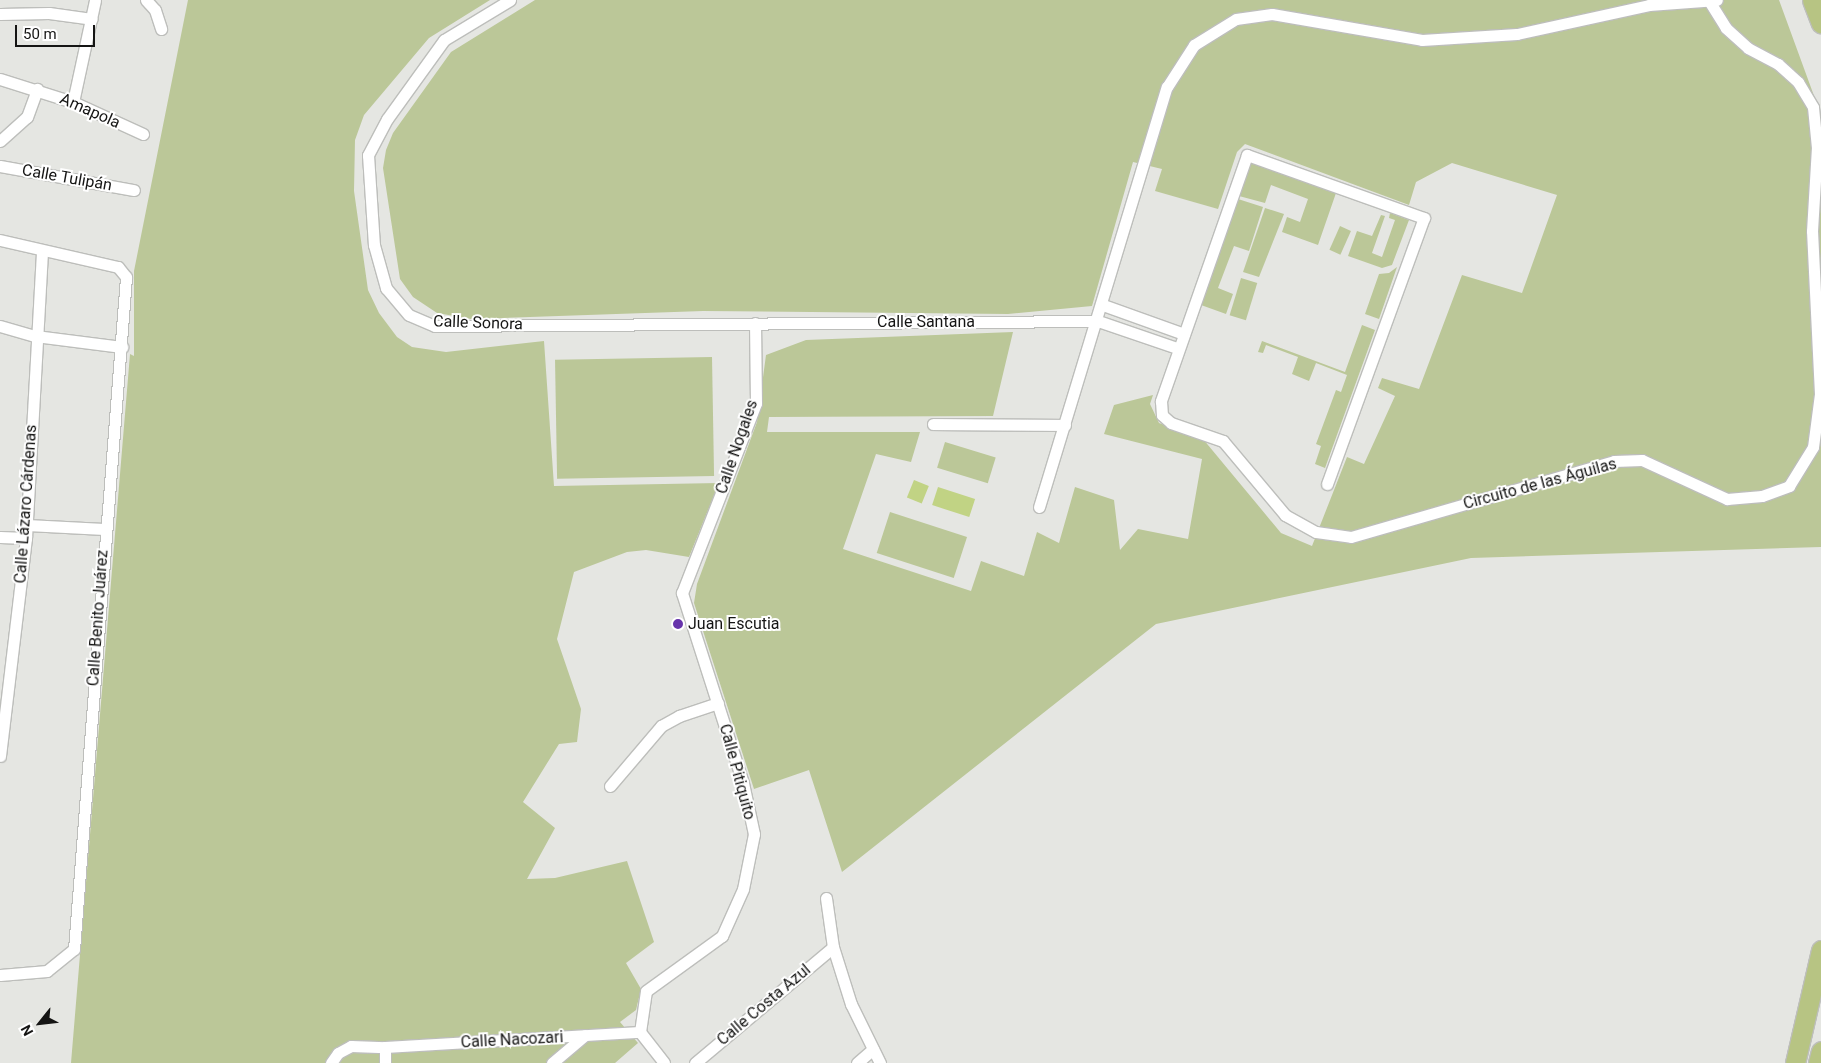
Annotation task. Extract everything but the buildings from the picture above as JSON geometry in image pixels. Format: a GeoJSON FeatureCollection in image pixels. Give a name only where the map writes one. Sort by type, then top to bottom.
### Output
{"type":"FeatureCollection","features":[{"type":"Feature","properties":{"kind":"highway"},"geometry":{"type":"LineString","coordinates":[[1812,0],[1821,23]]}},
{"type":"Feature","properties":{"kind":"highway"},"geometry":{"type":"LineString","coordinates":[[1795,1063],[1821,950]]}},
{"type":"Feature","properties":{"kind":"highway"},"geometry":{"type":"LineString","coordinates":[[1818,1063],[1821,1051]]}},
{"type":"Feature","properties":{"kind":"street"},"geometry":{"type":"LineString","coordinates":[[73,102],[95,0]]}},
{"type":"Feature","properties":{"kind":"street"},"geometry":{"type":"LineString","coordinates":[[146,0],[155,10],[161,29]]}},
{"type":"Feature","properties":{"kind":"street","name":"Calle Sonora"},"geometry":{"type":"LineString","coordinates":[[510,0],[444,40],[387,119],[368,155],[374,245],[386,288],[408,315],[435,326],[755,323]]}},
{"type":"Feature","properties":{"kind":"street"},"geometry":{"type":"LineString","coordinates":[[1039,507],[1103,305],[1167,87],[1194,45],[1236,19],[1272,14],[1422,40],[1517,34],[1649,5],[1713,1]]}},
{"type":"Feature","properties":{"kind":"street","name":"Circuito de las Águilas"},"geometry":{"type":"LineString","coordinates":[[1327,484],[1424,218],[1248,155],[1184,334],[1177,348],[1160,401],[1162,415],[1171,423],[1223,441],[1285,515],[1316,532],[1351,537],[1614,461],[1642,460],[1727,498],[1762,496],[1789,486],[1813,447],[1820,394],[1812,232],[1817,148],[1813,107],[1798,82],[1778,64],[1748,48],[1726,28],[1713,1]]}},
{"type":"Feature","properties":{"kind":"street"},"geometry":{"type":"LineString","coordinates":[[0,14],[49,13],[92,19]]}},
{"type":"Feature","properties":{"kind":"street"},"geometry":{"type":"LineString","coordinates":[[0,79],[37,89],[27,117],[0,141]]}},
{"type":"Feature","properties":{"kind":"street","name":"Amapola"},"geometry":{"type":"LineString","coordinates":[[37,89],[73,102],[143,134]]}},
{"type":"Feature","properties":{"kind":"street","name":"Calle Tulipán"},"geometry":{"type":"LineString","coordinates":[[0,166],[134,190]]}},
{"type":"Feature","properties":{"kind":"street"},"geometry":{"type":"LineString","coordinates":[[0,240],[42,251]]}},
{"type":"Feature","properties":{"kind":"street","name":"Calle Benito Juárez"},"geometry":{"type":"LineString","coordinates":[[0,975],[46,971],[62,962],[74,949],[104,529],[122,347],[126,276],[123,271],[42,251]]}},
{"type":"Feature","properties":{"kind":"street","name":"Calle Lázaro Cárdenas"},"geometry":{"type":"LineString","coordinates":[[0,756],[27,526],[35,336],[42,251]]}},
{"type":"Feature","properties":{"kind":"street"},"geometry":{"type":"LineString","coordinates":[[1103,305],[1184,334]]}},
{"type":"Feature","properties":{"kind":"street","name":"Calle Santana"},"geometry":{"type":"LineString","coordinates":[[755,323],[1098,321],[1177,348]]}},
{"type":"Feature","properties":{"kind":"street","name":"Calle Nogales"},"geometry":{"type":"LineString","coordinates":[[692,566],[756,403],[755,323]]}},
{"type":"Feature","properties":{"kind":"street"},"geometry":{"type":"LineString","coordinates":[[0,326],[35,336],[122,347]]}},
{"type":"Feature","properties":{"kind":"street"},"geometry":{"type":"LineString","coordinates":[[933,424],[1065,425]]}},
{"type":"Feature","properties":{"kind":"street"},"geometry":{"type":"LineString","coordinates":[[27,526],[104,529]]}},
{"type":"Feature","properties":{"kind":"street"},"geometry":{"type":"LineString","coordinates":[[0,537],[26,538]]}},
{"type":"Feature","properties":{"kind":"street","name":"Calle Pitiquito"},"geometry":{"type":"LineString","coordinates":[[640,1032],[646,991],[722,936],[743,889],[754,834],[743,783],[682,592],[692,566]]}},
{"type":"Feature","properties":{"kind":"street"},"geometry":{"type":"LineString","coordinates":[[610,786],[661,726],[679,716],[718,703]]}},
{"type":"Feature","properties":{"kind":"street"},"geometry":{"type":"LineString","coordinates":[[826,898],[833,947],[851,1004],[880,1063]]}},
{"type":"Feature","properties":{"kind":"street","name":"Calle Costa Azul"},"geometry":{"type":"LineString","coordinates":[[696,1063],[833,947]]}},
{"type":"Feature","properties":{"kind":"street"},"geometry":{"type":"LineString","coordinates":[[640,1032],[664,1063]]}},
{"type":"Feature","properties":{"kind":"street","name":"Calle Nacozari"},"geometry":{"type":"LineString","coordinates":[[331,1063],[338,1053],[352,1046],[385,1047],[640,1032]]}},
{"type":"Feature","properties":{"kind":"street"},"geometry":{"type":"LineString","coordinates":[[552,1063],[585,1035]]}},
{"type":"Feature","properties":{"kind":"street"},"geometry":{"type":"LineString","coordinates":[[385,1047],[385,1063]]}},
{"type":"Feature","properties":{"kind":"street"},"geometry":{"type":"LineString","coordinates":[[857,1063],[873,1049]]}},
{"type":"Feature","properties":{"kind":"shaded area"},"geometry":{"type":"Polygon","coordinates":[[[188,0],[490,0],[429,38],[364,115],[355,140],[354,191],[368,290],[379,313],[397,337],[412,347],[446,352],[544,341],[554,486],[719,483],[689,557],[646,550],[627,552],[574,572],[557,639],[581,709],[577,742],[559,744],[523,802],[555,828],[527,879],[555,878],[627,861],[654,942],[626,963],[641,989],[636,1010],[620,1022],[638,1043],[615,1063],[71,1063],[130,354],[134,356],[134,271],[188,0]]]}},
{"type":"Feature","properties":{"kind":"shaded area"},"geometry":{"type":"Polygon","coordinates":[[[535,0],[1779,0],[1821,115],[1821,547],[1471,558],[1156,624],[842,872],[809,770],[754,789],[694,603],[697,584],[757,422],[766,355],[806,340],[1013,332],[993,416],[769,417],[767,432],[920,432],[911,462],[876,454],[843,549],[971,591],[981,561],[1024,576],[1037,532],[1059,543],[1075,487],[1114,500],[1120,550],[1138,529],[1188,539],[1202,459],[1104,434],[1114,405],[1153,395],[1150,404],[1159,423],[1203,439],[1281,533],[1312,546],[1347,457],[1364,464],[1395,396],[1378,388],[1382,378],[1419,389],[1462,275],[1522,293],[1557,195],[1452,163],[1416,182],[1409,205],[1245,144],[1237,152],[1218,209],[1155,191],[1162,169],[1133,162],[1092,306],[1008,314],[703,311],[471,319],[437,313],[413,297],[400,279],[383,168],[386,150],[393,133],[451,52],[535,0]]]}},
{"type":"Feature","properties":{"kind":"shaded area"},"geometry":{"type":"Polygon","coordinates":[[[1251,162],[1336,193],[1318,245],[1282,232],[1287,217],[1300,222],[1308,199],[1271,185],[1265,203],[1239,196],[1251,162]]]}},
{"type":"Feature","properties":{"kind":"shaded area"},"geometry":{"type":"Polygon","coordinates":[[[1238,199],[1263,207],[1249,251],[1234,246],[1218,288],[1233,294],[1226,314],[1201,305],[1238,199]]]}},
{"type":"Feature","properties":{"kind":"shaded area"},"geometry":{"type":"Polygon","coordinates":[[[1265,208],[1284,214],[1259,277],[1243,272],[1265,208]]]}},
{"type":"Feature","properties":{"kind":"shaded area"},"geometry":{"type":"Polygon","coordinates":[[[1390,213],[1409,220],[1392,265],[1382,268],[1348,256],[1357,231],[1372,236],[1381,215],[1385,216],[1372,253],[1382,257],[1395,220],[1389,218],[1390,213]]]}},
{"type":"Feature","properties":{"kind":"shaded area"},"geometry":{"type":"Polygon","coordinates":[[[1340,226],[1351,231],[1340,255],[1329,250],[1340,226]]]}},
{"type":"Feature","properties":{"kind":"shaded area"},"geometry":{"type":"Polygon","coordinates":[[[1397,267],[1379,319],[1365,314],[1379,274],[1389,273],[1397,267]]]}},
{"type":"Feature","properties":{"kind":"shaded area"},"geometry":{"type":"Polygon","coordinates":[[[1241,278],[1257,283],[1246,320],[1230,315],[1241,278]]]}},
{"type":"Feature","properties":{"kind":"shaded area"},"geometry":{"type":"Polygon","coordinates":[[[1362,325],[1375,330],[1325,468],[1315,464],[1321,446],[1316,444],[1336,390],[1341,392],[1347,375],[1316,363],[1309,381],[1292,374],[1298,357],[1266,345],[1263,353],[1258,352],[1262,341],[1345,372],[1362,325]]]}},
{"type":"Feature","properties":{"kind":"shaded area"},"geometry":{"type":"Polygon","coordinates":[[[712,357],[714,476],[557,479],[555,360],[712,357]]]}},
{"type":"Feature","properties":{"kind":"shaded area"},"geometry":{"type":"Polygon","coordinates":[[[945,442],[996,457],[988,483],[937,468],[945,442]]]}},
{"type":"Feature","properties":{"kind":"shaded area"},"geometry":{"type":"Polygon","coordinates":[[[914,480],[929,486],[922,504],[907,498],[914,480]]]}},
{"type":"Feature","properties":{"kind":"shaded area"},"geometry":{"type":"Polygon","coordinates":[[[938,487],[975,499],[969,517],[932,505],[938,487]]]}},
{"type":"Feature","properties":{"kind":"shaded area"},"geometry":{"type":"Polygon","coordinates":[[[890,512],[967,537],[954,578],[877,553],[890,512]]]}},
{"type":"Feature","properties":{"kind":"place","name":"Juan Escutia"},"geometry":{"type":"Point","coordinates":[678,624]}}]}
